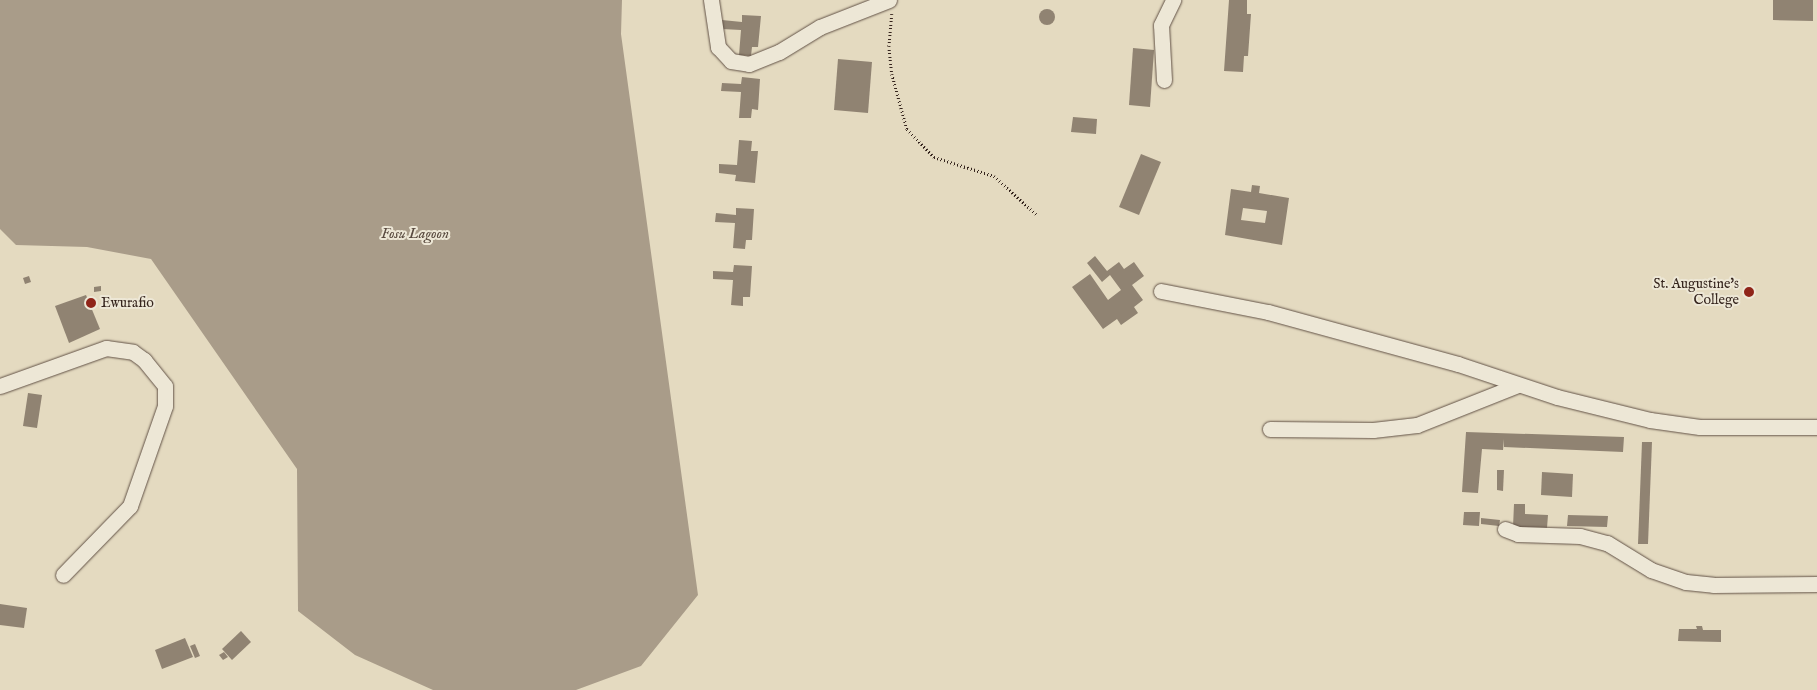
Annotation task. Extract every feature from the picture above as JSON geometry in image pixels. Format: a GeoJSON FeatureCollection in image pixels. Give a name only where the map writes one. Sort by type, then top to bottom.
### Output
{"type":"FeatureCollection","features":[{"type":"Feature","properties":{"kind":"street"},"geometry":{"type":"LineString","coordinates":[[711,0],[718,47],[731,61],[749,64],[779,52],[820,27],[891,4]]}},
{"type":"Feature","properties":{"kind":"street"},"geometry":{"type":"LineString","coordinates":[[1164,80],[1161,25],[1173,0]]}},
{"type":"Feature","properties":{"kind":"street"},"geometry":{"type":"LineString","coordinates":[[1160,290],[1268,312],[1458,364],[1518,385],[1650,420],[1700,427],[1817,427]]}},
{"type":"Feature","properties":{"kind":"street"},"geometry":{"type":"LineString","coordinates":[[0,386],[106,348],[133,352],[144,360],[165,386],[165,406],[130,506],[64,575]]}},
{"type":"Feature","properties":{"kind":"street"},"geometry":{"type":"LineString","coordinates":[[1270,429],[1373,430],[1417,425],[1518,385]]}},
{"type":"Feature","properties":{"kind":"street"},"geometry":{"type":"LineString","coordinates":[[1505,529],[1518,534],[1580,536],[1607,543],[1652,570],[1686,582],[1713,585],[1817,584]]}},
{"type":"Feature","properties":{"kind":"path"},"geometry":{"type":"LineString","coordinates":[[891,4],[889,46],[892,74],[907,130],[934,157],[994,176],[1036,214]]}},
{"type":"Feature","properties":{"kind":"water","name":"Fosu Lagoon"},"geometry":{"type":"Polygon","coordinates":[[[0,0],[622,0],[621,34],[698,595],[641,666],[576,690],[433,690],[355,655],[298,611],[297,469],[151,259],[87,247],[16,245],[0,229],[0,0]]]}},
{"type":"Feature","properties":{"kind":"building"},"geometry":{"type":"Polygon","coordinates":[[[1229,0],[1247,0],[1247,14],[1251,14],[1248,56],[1244,56],[1243,72],[1224,71],[1229,0]]]}},
{"type":"Feature","properties":{"kind":"building"},"geometry":{"type":"Polygon","coordinates":[[[1773,0],[1813,0],[1813,21],[1773,20],[1773,0]]]}},
{"type":"Feature","properties":{"kind":"building"},"geometry":{"type":"Polygon","coordinates":[[[1044,9],[1050,9],[1055,14],[1053,23],[1044,25],[1039,20],[1039,14],[1044,9]]]}},
{"type":"Feature","properties":{"kind":"building"},"geometry":{"type":"Polygon","coordinates":[[[742,15],[761,16],[758,47],[752,47],[751,56],[739,55],[741,30],[722,29],[722,20],[742,22],[742,15]]]}},
{"type":"Feature","properties":{"kind":"building"},"geometry":{"type":"Polygon","coordinates":[[[1133,48],[1154,50],[1150,107],[1129,105],[1133,48]]]}},
{"type":"Feature","properties":{"kind":"building"},"geometry":{"type":"Polygon","coordinates":[[[838,59],[872,62],[868,113],[834,110],[838,59]]]}},
{"type":"Feature","properties":{"kind":"building"},"geometry":{"type":"Polygon","coordinates":[[[742,77],[760,79],[758,110],[752,109],[751,118],[739,118],[741,92],[721,91],[722,83],[741,84],[742,77]]]}},
{"type":"Feature","properties":{"kind":"building"},"geometry":{"type":"Polygon","coordinates":[[[1073,117],[1097,119],[1096,134],[1071,132],[1073,117]]]}},
{"type":"Feature","properties":{"kind":"building"},"geometry":{"type":"Polygon","coordinates":[[[739,140],[752,141],[751,151],[758,151],[755,183],[735,181],[736,175],[719,173],[719,164],[737,165],[739,140]]]}},
{"type":"Feature","properties":{"kind":"building"},"geometry":{"type":"Polygon","coordinates":[[[1141,154],[1161,162],[1139,215],[1119,207],[1141,154]]]}},
{"type":"Feature","properties":{"kind":"building"},"geometry":{"type":"Polygon","coordinates":[[[1252,185],[1260,186],[1259,193],[1289,198],[1282,245],[1225,235],[1231,189],[1251,192],[1252,185]],[[1243,208],[1241,220],[1265,223],[1267,211],[1243,208]]]}},
{"type":"Feature","properties":{"kind":"building"},"geometry":{"type":"Polygon","coordinates":[[[736,208],[754,209],[752,240],[746,240],[745,249],[733,248],[735,223],[715,222],[716,213],[736,215],[736,208]]]}},
{"type":"Feature","properties":{"kind":"building"},"geometry":{"type":"Polygon","coordinates":[[[1095,256],[1107,271],[1119,262],[1124,269],[1134,262],[1144,276],[1132,285],[1143,300],[1134,307],[1138,313],[1121,325],[1117,319],[1103,329],[1072,287],[1090,274],[1108,300],[1121,290],[1110,275],[1102,282],[1087,263],[1095,256]]]}},
{"type":"Feature","properties":{"kind":"building"},"geometry":{"type":"Polygon","coordinates":[[[734,265],[752,266],[750,297],[743,297],[743,306],[731,305],[733,280],[713,279],[713,271],[733,272],[734,265]]]}},
{"type":"Feature","properties":{"kind":"building"},"geometry":{"type":"Polygon","coordinates":[[[29,276],[31,282],[25,284],[23,278],[29,276]]]}},
{"type":"Feature","properties":{"kind":"building"},"geometry":{"type":"Polygon","coordinates":[[[101,286],[101,291],[94,292],[94,287],[101,286]]]}},
{"type":"Feature","properties":{"kind":"building"},"geometry":{"type":"Polygon","coordinates":[[[86,295],[100,329],[69,343],[55,306],[86,295]]]}},
{"type":"Feature","properties":{"kind":"building"},"geometry":{"type":"Polygon","coordinates":[[[28,393],[42,395],[37,428],[23,426],[28,393]]]}},
{"type":"Feature","properties":{"kind":"building"},"geometry":{"type":"Polygon","coordinates":[[[1466,432],[1624,437],[1623,452],[1504,447],[1504,439],[1503,450],[1482,449],[1478,493],[1462,492],[1466,432]]]}},
{"type":"Feature","properties":{"kind":"building"},"geometry":{"type":"Polygon","coordinates":[[[1642,442],[1652,442],[1648,544],[1638,544],[1642,442]]]}},
{"type":"Feature","properties":{"kind":"building"},"geometry":{"type":"Polygon","coordinates":[[[1497,470],[1504,470],[1503,491],[1497,490],[1497,470]]]}},
{"type":"Feature","properties":{"kind":"building"},"geometry":{"type":"Polygon","coordinates":[[[1542,472],[1573,474],[1572,497],[1541,495],[1542,472]]]}},
{"type":"Feature","properties":{"kind":"building"},"geometry":{"type":"Polygon","coordinates":[[[1514,504],[1525,504],[1525,514],[1548,515],[1547,528],[1513,527],[1514,504]]]}},
{"type":"Feature","properties":{"kind":"building"},"geometry":{"type":"Polygon","coordinates":[[[1464,512],[1480,512],[1479,526],[1463,525],[1464,512]]]}},
{"type":"Feature","properties":{"kind":"building"},"geometry":{"type":"Polygon","coordinates":[[[1568,515],[1608,516],[1607,527],[1567,526],[1568,515]]]}},
{"type":"Feature","properties":{"kind":"building"},"geometry":{"type":"Polygon","coordinates":[[[1481,518],[1500,520],[1499,526],[1481,524],[1481,518]]]}},
{"type":"Feature","properties":{"kind":"building"},"geometry":{"type":"Polygon","coordinates":[[[0,604],[27,608],[24,628],[0,625],[0,604]]]}},
{"type":"Feature","properties":{"kind":"building"},"geometry":{"type":"Polygon","coordinates":[[[1696,626],[1702,626],[1703,630],[1721,630],[1721,642],[1678,641],[1679,629],[1697,629],[1696,626]]]}},
{"type":"Feature","properties":{"kind":"building"},"geometry":{"type":"Polygon","coordinates":[[[241,631],[251,642],[232,660],[222,649],[241,631]]]}},
{"type":"Feature","properties":{"kind":"building"},"geometry":{"type":"Polygon","coordinates":[[[185,638],[193,657],[162,669],[155,650],[185,638]]]}},
{"type":"Feature","properties":{"kind":"building"},"geometry":{"type":"Polygon","coordinates":[[[195,644],[200,656],[195,658],[190,646],[195,644]]]}},
{"type":"Feature","properties":{"kind":"building"},"geometry":{"type":"Polygon","coordinates":[[[224,652],[228,657],[223,660],[219,655],[224,652]]]}},
{"type":"Feature","properties":{"kind":"place","name":"St. Augustine's College"},"geometry":{"type":"Point","coordinates":[1749,292]}},
{"type":"Feature","properties":{"kind":"place","name":"Ewurafio"},"geometry":{"type":"Point","coordinates":[91,303]}}]}
